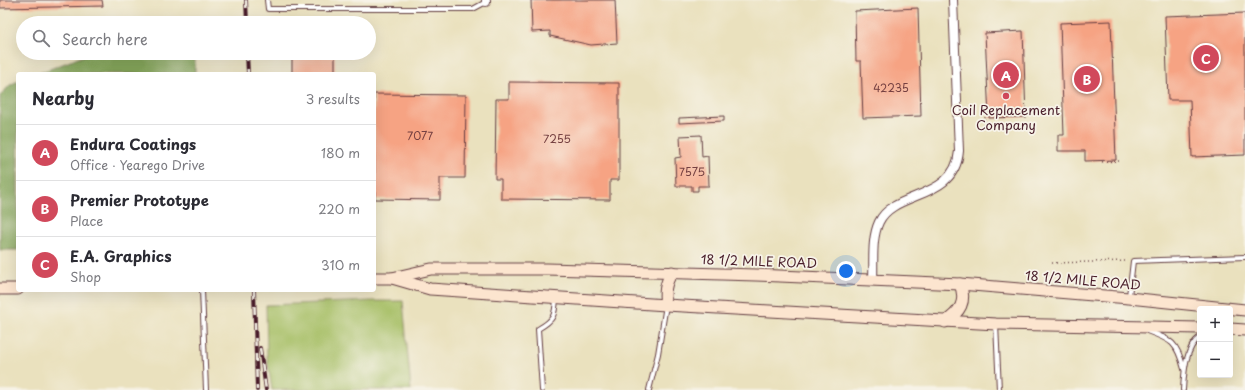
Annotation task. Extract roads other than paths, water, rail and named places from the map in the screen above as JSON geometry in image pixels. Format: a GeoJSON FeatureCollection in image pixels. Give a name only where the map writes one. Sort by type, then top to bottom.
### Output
{"type":"FeatureCollection","features":[{"type":"Feature","properties":{"kind":"street"},"geometry":{"type":"LineString","coordinates":[[873,280],[874,242],[879,221],[894,207],[946,180],[956,167],[959,151],[953,0]]}},
{"type":"Feature","properties":{"kind":"street","name":"18 1/2 MILE ROAD"},"geometry":{"type":"LineString","coordinates":[[376,278],[392,278],[431,269],[672,272],[960,284],[1129,298],[1245,310]]}},
{"type":"Feature","properties":{"kind":"street"},"geometry":{"type":"LineString","coordinates":[[666,305],[664,292],[672,272]]}},
{"type":"Feature","properties":{"kind":"street","name":"18 1/2 MILE ROAD"},"geometry":{"type":"LineString","coordinates":[[392,278],[430,290],[666,305],[945,322],[1197,328]]}},
{"type":"Feature","properties":{"kind":"street"},"geometry":{"type":"LineString","coordinates":[[945,322],[959,311],[962,305],[963,291],[960,284]]}},
{"type":"Feature","properties":{"kind":"street"},"geometry":{"type":"LineString","coordinates":[[0,289],[16,289]]}},
{"type":"Feature","properties":{"kind":"street"},"geometry":{"type":"LineString","coordinates":[[1233,329],[1245,330]]}},
{"type":"Feature","properties":{"kind":"lane"},"geometry":{"type":"LineString","coordinates":[[267,0],[268,9],[473,9],[486,1]]}},
{"type":"Feature","properties":{"kind":"lane"},"geometry":{"type":"LineString","coordinates":[[1129,298],[1133,261],[1245,257]]}},
{"type":"Feature","properties":{"kind":"lane"},"geometry":{"type":"LineString","coordinates":[[202,292],[206,390]]}},
{"type":"Feature","properties":{"kind":"lane"},"geometry":{"type":"LineString","coordinates":[[542,390],[538,329],[547,324],[555,315],[556,298]]}},
{"type":"Feature","properties":{"kind":"lane"},"geometry":{"type":"LineString","coordinates":[[649,390],[658,354],[666,305]]}},
{"type":"Feature","properties":{"kind":"lane"},"geometry":{"type":"LineString","coordinates":[[996,324],[999,390]]}},
{"type":"Feature","properties":{"kind":"lane"},"geometry":{"type":"LineString","coordinates":[[1134,326],[1170,340],[1175,344],[1181,355],[1184,369],[1183,390]]}},
{"type":"Feature","properties":{"kind":"lane"},"geometry":{"type":"LineString","coordinates":[[1184,369],[1194,343],[1197,340]]}},
{"type":"Feature","properties":{"kind":"railway"},"geometry":{"type":"LineString","coordinates":[[246,0],[247,16]]}},
{"type":"Feature","properties":{"kind":"railway"},"geometry":{"type":"LineString","coordinates":[[247,60],[248,72]]}},
{"type":"Feature","properties":{"kind":"railway"},"geometry":{"type":"LineString","coordinates":[[254,292],[257,390]]}},
{"type":"Feature","properties":{"kind":"railway"},"geometry":{"type":"LineString","coordinates":[[260,348],[266,390]]}},
{"type":"Feature","properties":{"kind":"place","name":"E.A. Graphics"},"geometry":{"type":"Point","coordinates":[1206,58]}},
{"type":"Feature","properties":{"kind":"place","name":"Endura Coatings"},"geometry":{"type":"Point","coordinates":[1006,75]}},
{"type":"Feature","properties":{"kind":"place","name":"Premier Prototype"},"geometry":{"type":"Point","coordinates":[1087,79]}},
{"type":"Feature","properties":{"kind":"place","name":"Coil Replacement Company"},"geometry":{"type":"Point","coordinates":[1006,96]}}]}
